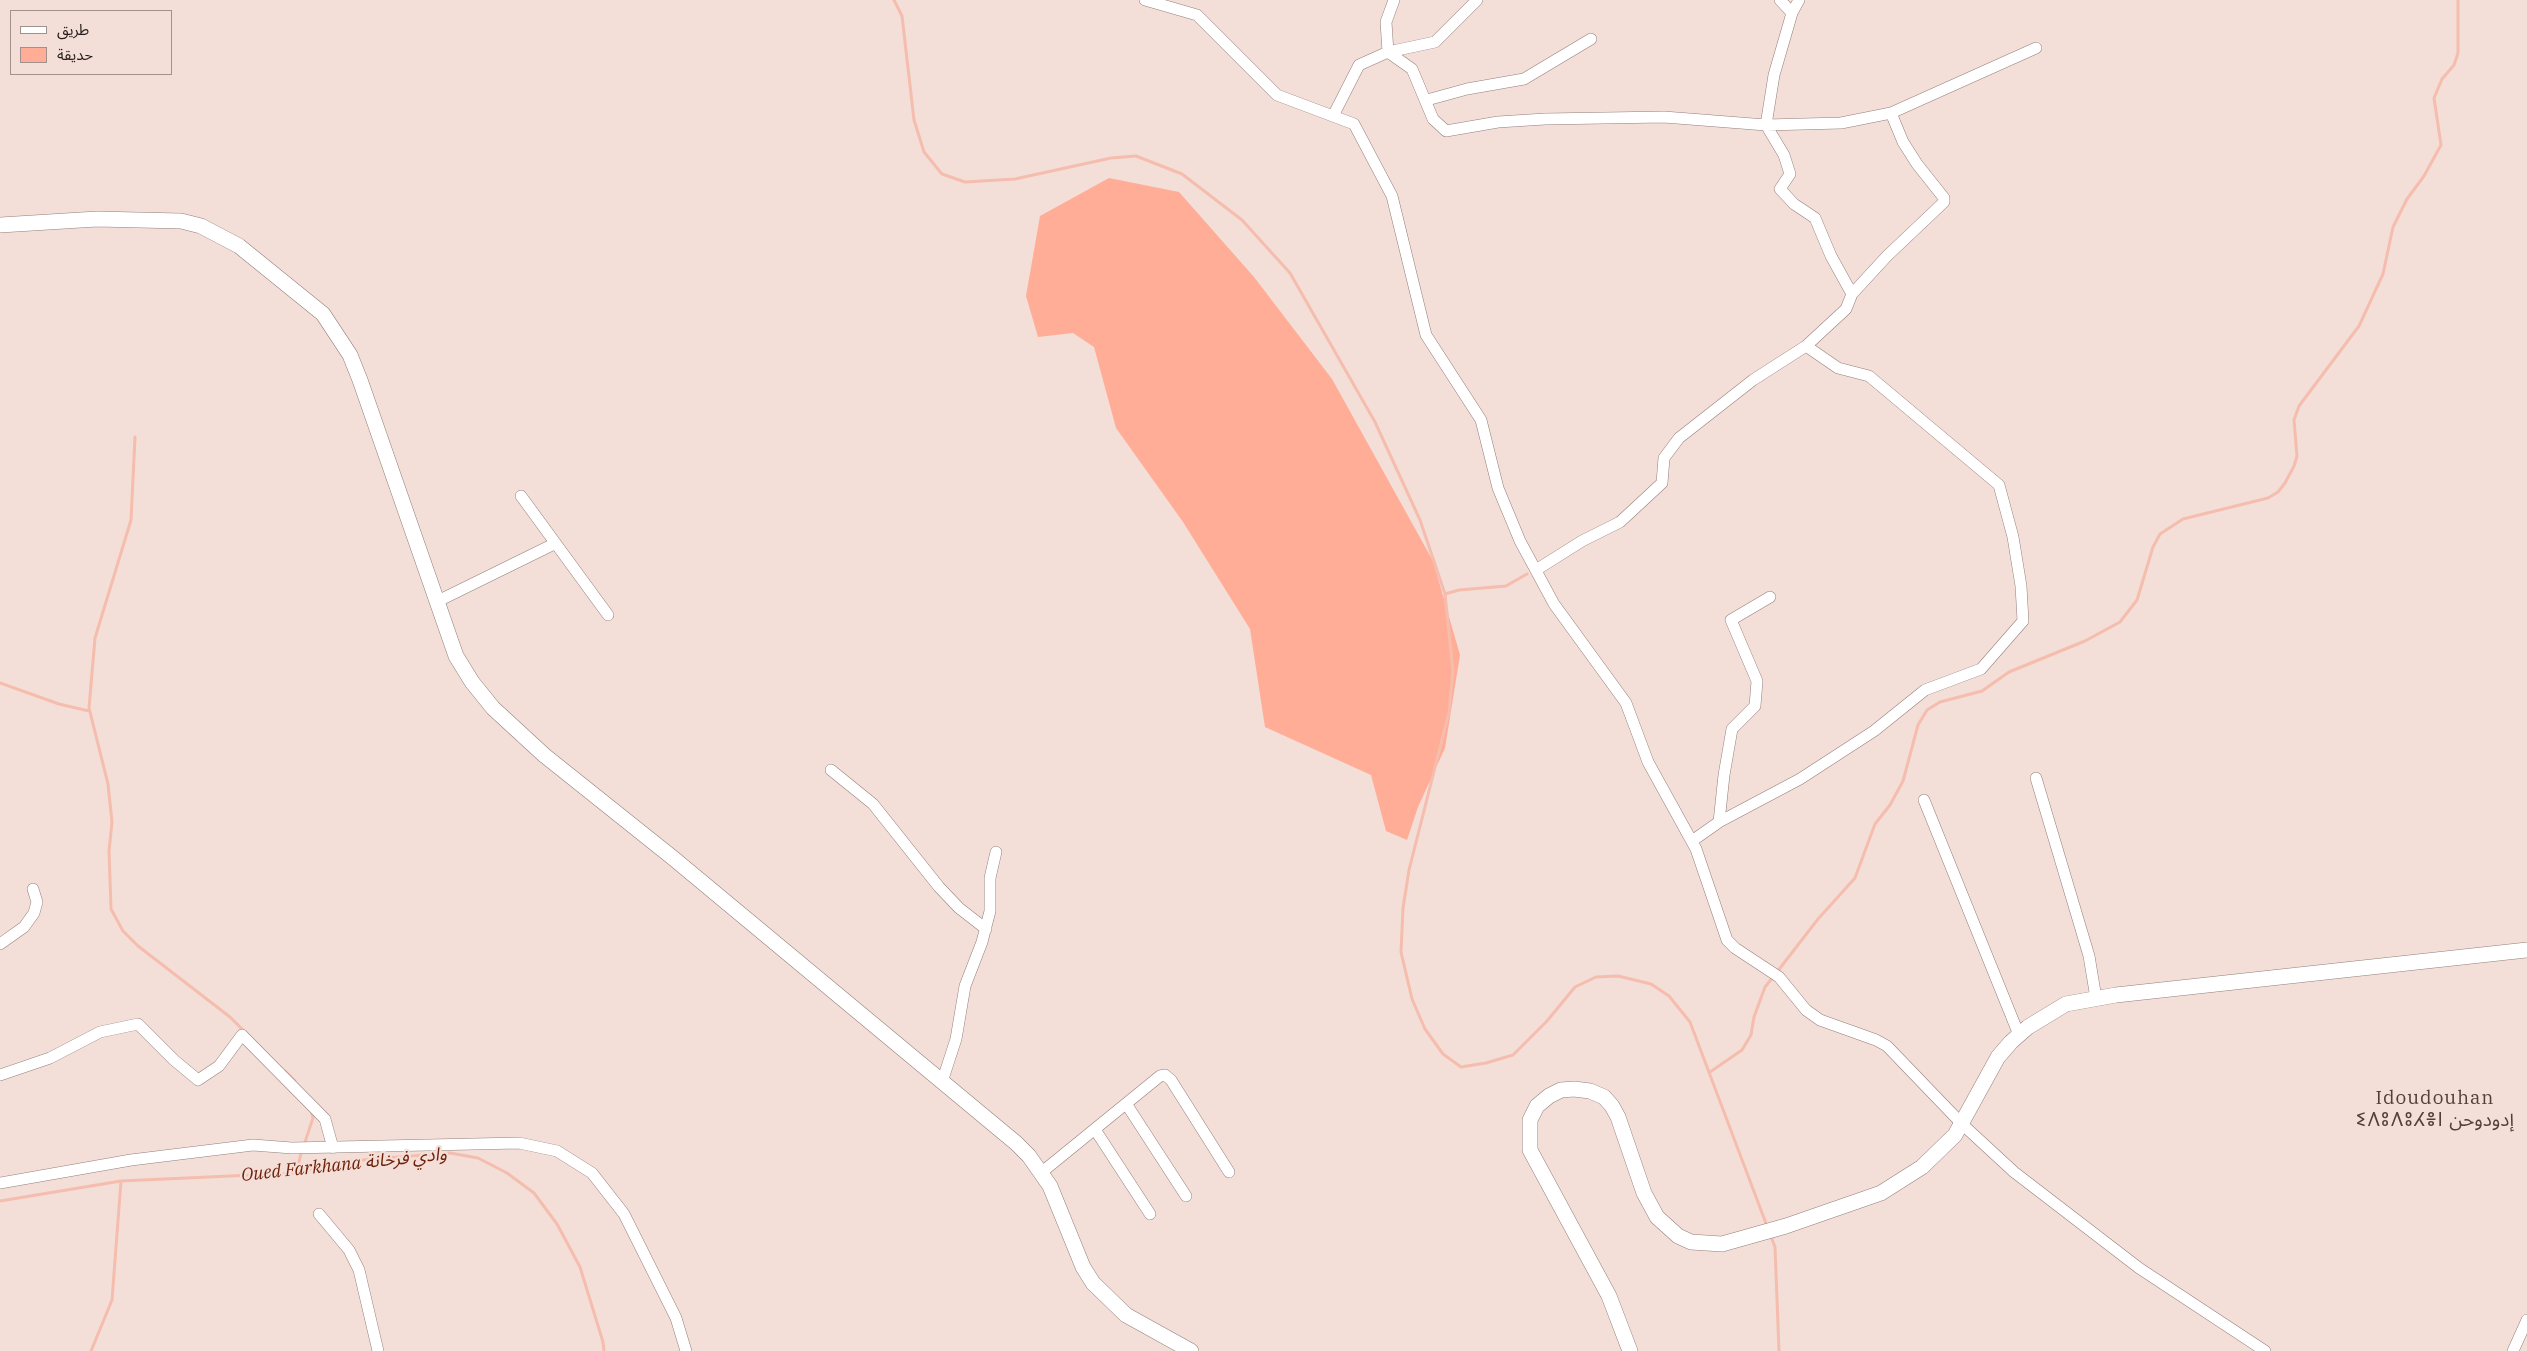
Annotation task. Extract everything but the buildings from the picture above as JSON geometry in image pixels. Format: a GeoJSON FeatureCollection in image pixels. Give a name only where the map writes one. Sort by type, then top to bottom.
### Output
{"type":"FeatureCollection","features":[{"type":"Feature","properties":{"kind":"street"},"geometry":{"type":"LineString","coordinates":[[1145,0],[1197,15],[1277,95],[1354,124],[1392,196],[1426,336],[1481,420],[1498,488],[1508,514],[1536,570],[1558,610],[1626,703],[1648,762],[1692,841],[1727,940],[1735,948],[1778,977],[1806,1010],[1820,1020],[1876,1040],[1887,1046],[1962,1124],[2014,1172],[2139,1268],[2265,1351]]}},
{"type":"Feature","properties":{"kind":"street"},"geometry":{"type":"LineString","coordinates":[[1388,52],[1386,22],[1394,0]]}},
{"type":"Feature","properties":{"kind":"street"},"geometry":{"type":"LineString","coordinates":[[1333,116],[1359,65],[1388,52],[1435,42],[1477,0]]}},
{"type":"Feature","properties":{"kind":"street"},"geometry":{"type":"LineString","coordinates":[[1780,0],[1792,14]]}},
{"type":"Feature","properties":{"kind":"street"},"geometry":{"type":"LineString","coordinates":[[1799,0],[1792,14],[1774,75],[1766,125],[1784,155],[1790,174],[1780,189],[1794,204],[1815,218],[1831,256],[1852,294]]}},
{"type":"Feature","properties":{"kind":"street"},"geometry":{"type":"LineString","coordinates":[[1427,100],[1467,89],[1524,79],[1590,39]]}},
{"type":"Feature","properties":{"kind":"street"},"geometry":{"type":"LineString","coordinates":[[1388,52],[1412,69],[1427,100],[1433,119],[1446,131],[1498,122],[1604,118],[1664,117],[1766,125],[1841,123],[1891,113],[2036,48]]}},
{"type":"Feature","properties":{"kind":"street"},"geometry":{"type":"LineString","coordinates":[[1536,570],[1582,541],[1620,522],[1662,484],[1664,458],[1679,438],[1753,380],[1806,346],[1846,308],[1852,294],[1887,256],[1944,202],[1944,198],[1908,149],[1891,113]]}},
{"type":"Feature","properties":{"kind":"street"},"geometry":{"type":"LineString","coordinates":[[0,225],[97,219],[181,221],[201,226],[239,246],[323,314],[350,355],[360,380],[456,656],[472,682],[493,708],[544,755],[673,858],[1016,1143],[1042,1172],[1050,1186],[1084,1267],[1093,1283],[1126,1315],[1191,1351]]}},
{"type":"Feature","properties":{"kind":"street"},"geometry":{"type":"LineString","coordinates":[[1692,841],[1719,822],[1800,780],[1874,731],[1925,690],[1981,669],[2023,621],[2021,586],[2013,537],[1999,485],[1869,376],[1838,368],[1806,346]]}},
{"type":"Feature","properties":{"kind":"street"},"geometry":{"type":"LineString","coordinates":[[521,496],[554,544],[608,615]]}},
{"type":"Feature","properties":{"kind":"street"},"geometry":{"type":"LineString","coordinates":[[436,602],[554,544]]}},
{"type":"Feature","properties":{"kind":"street"},"geometry":{"type":"LineString","coordinates":[[1719,822],[1724,775],[1732,729],[1755,706],[1757,681],[1732,620],[1770,598]]}},
{"type":"Feature","properties":{"kind":"street"},"geometry":{"type":"LineString","coordinates":[[830,770],[872,804],[939,887],[959,908],[986,929]]}},
{"type":"Feature","properties":{"kind":"street"},"geometry":{"type":"LineString","coordinates":[[2036,778],[2089,956],[2096,998]]}},
{"type":"Feature","properties":{"kind":"street"},"geometry":{"type":"LineString","coordinates":[[1924,800],[2018,1035]]}},
{"type":"Feature","properties":{"kind":"street"},"geometry":{"type":"LineString","coordinates":[[942,1082],[956,1039],[965,986],[986,929],[990,911],[990,878],[996,852]]}},
{"type":"Feature","properties":{"kind":"street"},"geometry":{"type":"LineString","coordinates":[[0,944],[24,928],[34,913],[37,902],[33,889]]}},
{"type":"Feature","properties":{"kind":"street"},"geometry":{"type":"LineString","coordinates":[[1630,1351],[1608,1296],[1530,1150],[1530,1120],[1536,1106],[1548,1096],[1568,1090],[1590,1091],[1604,1097],[1618,1117],[1650,1207],[1667,1227],[1678,1236],[1691,1242],[1707,1245],[1722,1244],[1786,1226],[1881,1193],[1922,1167],[1940,1152],[1962,1124],[1998,1057],[2018,1035],[2066,1004],[2096,998],[2527,950]]}},
{"type":"Feature","properties":{"kind":"street"},"geometry":{"type":"LineString","coordinates":[[0,1075],[50,1058],[100,1032],[138,1024],[174,1060],[198,1080],[219,1066],[242,1035],[324,1118],[333,1148]]}},
{"type":"Feature","properties":{"kind":"street"},"geometry":{"type":"LineString","coordinates":[[1042,1172],[1096,1131],[1160,1076],[1168,1077],[1229,1172]]}},
{"type":"Feature","properties":{"kind":"street"},"geometry":{"type":"LineString","coordinates":[[1127,1105],[1186,1196]]}},
{"type":"Feature","properties":{"kind":"street"},"geometry":{"type":"LineString","coordinates":[[1096,1131],[1150,1214]]}},
{"type":"Feature","properties":{"kind":"street"},"geometry":{"type":"LineString","coordinates":[[0,1183],[130,1160],[253,1145],[292,1148],[333,1148],[519,1143],[557,1151],[592,1173],[624,1214],[676,1318],[686,1351]]}},
{"type":"Feature","properties":{"kind":"street"},"geometry":{"type":"LineString","coordinates":[[319,1214],[349,1250],[359,1270],[373,1349]]}},
{"type":"Feature","properties":{"kind":"street"},"geometry":{"type":"LineString","coordinates":[[2513,1351],[2527,1320]]}},
{"type":"Feature","properties":{"kind":"green space"},"geometry":{"type":"Polygon","coordinates":[[[1109,178],[1179,192],[1254,277],[1332,379],[1433,561],[1460,655],[1445,748],[1418,807],[1407,840],[1386,831],[1371,775],[1265,727],[1250,629],[1183,522],[1116,428],[1094,347],[1073,333],[1038,337],[1026,296],[1040,216],[1109,178]]]}},
{"type":"Feature","properties":{"kind":"waterway"},"geometry":{"type":"LineString","coordinates":[[894,0],[902,16],[914,120],[924,152],[942,174],[965,182],[1015,179],[1111,158],[1136,156],[1182,174],[1242,220],[1290,273],[1375,422],[1420,520],[1445,594],[1453,671],[1449,712],[1409,870],[1403,908],[1401,952],[1412,999],[1425,1029],[1443,1054],[1461,1067],[1486,1063],[1513,1055],[1547,1021],[1575,987],[1596,977],[1618,976],[1651,984],[1669,996],[1690,1022],[1767,1226]]}},
{"type":"Feature","properties":{"kind":"waterway"},"geometry":{"type":"LineString","coordinates":[[1777,972],[1818,919],[1855,878],[1875,824],[1890,805],[1903,781],[1918,725],[1927,710],[1940,702],[1982,691],[2009,672],[2085,641],[2120,622],[2137,600],[2153,547],[2160,534],[2183,519],[2268,498],[2278,492],[2285,483],[2297,456],[2294,420],[2299,406],[2359,326],[2383,274],[2393,227],[2407,199],[2424,176],[2441,145],[2434,98],[2442,79],[2454,65],[2458,53],[2458,0]]}},
{"type":"Feature","properties":{"kind":"waterway"},"geometry":{"type":"LineString","coordinates":[[135,437],[131,520],[95,638],[89,708],[108,784],[112,822],[109,851],[111,909],[123,931],[138,946],[230,1017],[245,1032]]}},
{"type":"Feature","properties":{"kind":"waterway"},"geometry":{"type":"LineString","coordinates":[[1445,594],[1459,590],[1506,586],[1527,574]]}},
{"type":"Feature","properties":{"kind":"waterway"},"geometry":{"type":"LineString","coordinates":[[0,683],[59,704],[89,711]]}},
{"type":"Feature","properties":{"kind":"waterway"},"geometry":{"type":"LineString","coordinates":[[1710,1072],[1742,1050],[1751,1035],[1754,1017],[1765,987],[1773,977]]}},
{"type":"Feature","properties":{"kind":"waterway"},"geometry":{"type":"LineString","coordinates":[[285,1071],[295,1081]]}},
{"type":"Feature","properties":{"kind":"waterway"},"geometry":{"type":"LineString","coordinates":[[304,1145],[313,1118],[311,1110]]}},
{"type":"Feature","properties":{"kind":"waterway"},"geometry":{"type":"LineString","coordinates":[[296,1173],[302,1150]]}},
{"type":"Feature","properties":{"kind":"waterway","name":"Oued Farkhana وادي فرخانة"},"geometry":{"type":"LineString","coordinates":[[0,1201],[121,1181],[296,1173],[336,1162],[450,1153],[478,1158],[507,1173],[534,1193],[557,1224],[580,1267],[603,1342],[604,1351]]}},
{"type":"Feature","properties":{"kind":"waterway"},"geometry":{"type":"LineString","coordinates":[[91,1351],[112,1300],[121,1181]]}},
{"type":"Feature","properties":{"kind":"waterway"},"geometry":{"type":"LineString","coordinates":[[1770,1234],[1775,1247],[1779,1351]]}},
{"type":"Feature","properties":{"kind":"district","name":"Idoudouhan ⵉⴷⵓⴷⵓⵃⴻⵏ إدودوحن"},"geometry":{"type":"Point","coordinates":[2435,1110]}}]}
